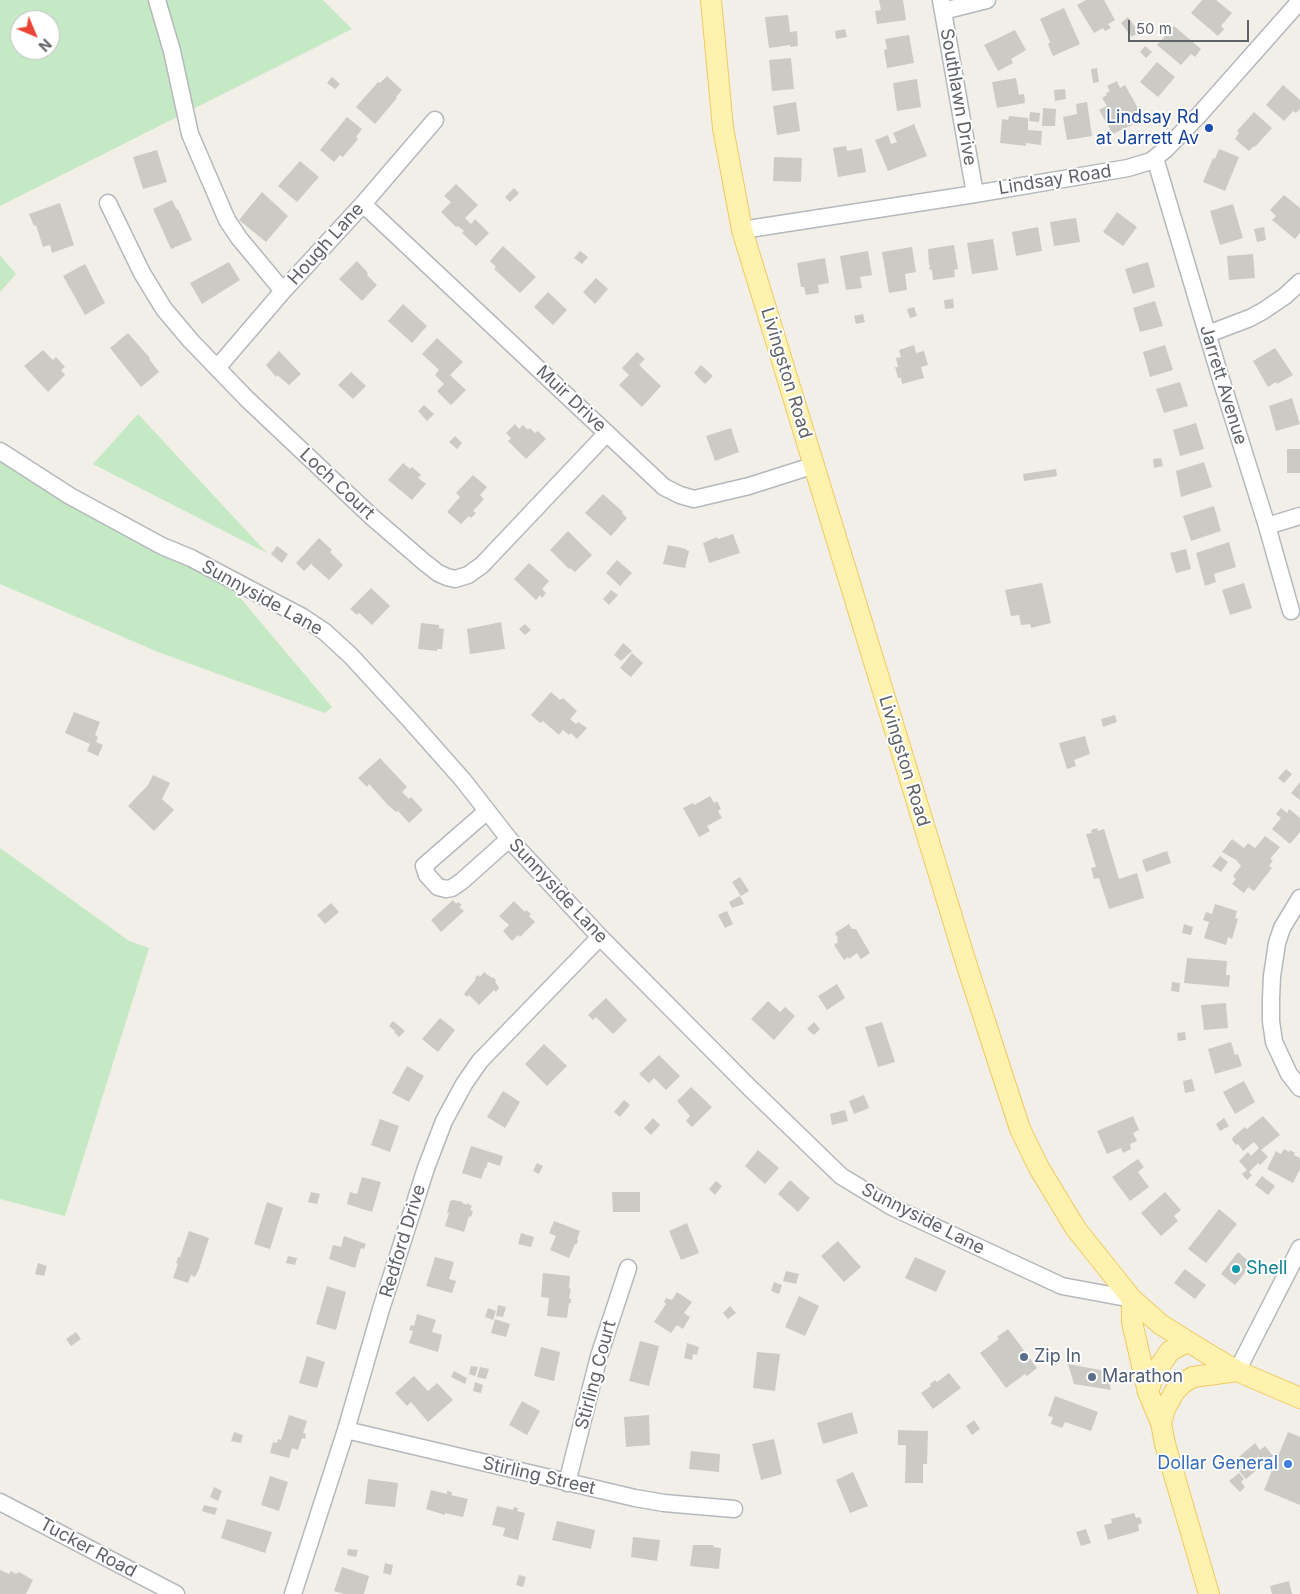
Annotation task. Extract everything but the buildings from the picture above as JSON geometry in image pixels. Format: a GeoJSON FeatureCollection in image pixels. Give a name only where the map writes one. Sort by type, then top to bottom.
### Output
{"type":"FeatureCollection","features":[{"type":"Feature","properties":{"kind":"main road","name":"Livingston Road"},"geometry":{"type":"LineString","coordinates":[[711,0],[723,128],[742,230],[967,966],[1020,1129],[1039,1168],[1076,1229],[1132,1299],[1160,1324],[1187,1342],[1237,1370],[1300,1398]]}},
{"type":"Feature","properties":{"kind":"main road"},"geometry":{"type":"LineString","coordinates":[[1132,1299],[1132,1322],[1209,1594]]}},
{"type":"Feature","properties":{"kind":"main road"},"geometry":{"type":"LineString","coordinates":[[1157,1407],[1154,1374],[1170,1351],[1187,1342]]}},
{"type":"Feature","properties":{"kind":"main road"},"geometry":{"type":"LineString","coordinates":[[1157,1407],[1193,1377],[1237,1370]]}},
{"type":"Feature","properties":{"kind":"street"},"geometry":{"type":"LineString","coordinates":[[156,0],[172,51],[190,134],[226,220],[282,291]]}},
{"type":"Feature","properties":{"kind":"street"},"geometry":{"type":"LineString","coordinates":[[942,5],[987,0]]}},
{"type":"Feature","properties":{"kind":"street","name":"Lindsay Road"},"geometry":{"type":"LineString","coordinates":[[742,230],[975,194],[1138,166],[1155,158],[1199,115],[1300,1]]}},
{"type":"Feature","properties":{"kind":"street","name":"Southlawn Drive"},"geometry":{"type":"LineString","coordinates":[[942,5],[975,194]]}},
{"type":"Feature","properties":{"kind":"street","name":"Hough Lane"},"geometry":{"type":"LineString","coordinates":[[217,368],[282,291],[363,204],[435,120]]}},
{"type":"Feature","properties":{"kind":"street","name":"Jarrett Avenue"},"geometry":{"type":"LineString","coordinates":[[1155,158],[1291,611]]}},
{"type":"Feature","properties":{"kind":"street","name":"Loch Court"},"geometry":{"type":"LineString","coordinates":[[108,203],[142,273],[160,303],[191,341],[247,399],[372,517],[438,573],[455,579],[468,575],[482,565],[607,433]]}},
{"type":"Feature","properties":{"kind":"street","name":"Muir Drive"},"geometry":{"type":"LineString","coordinates":[[363,204],[664,487],[680,496],[694,499],[714,496],[815,465]]}},
{"type":"Feature","properties":{"kind":"street"},"geometry":{"type":"LineString","coordinates":[[1208,334],[1263,311],[1285,296],[1300,282]]}},
{"type":"Feature","properties":{"kind":"street","name":"Sunnyside Lane"},"geometry":{"type":"LineString","coordinates":[[0,451],[70,496],[162,546],[191,558],[301,616],[325,632],[351,656],[409,719],[487,810],[509,839],[600,938],[750,1088],[842,1176],[892,1207],[1062,1286],[1132,1299]]}},
{"type":"Feature","properties":{"kind":"street"},"geometry":{"type":"LineString","coordinates":[[1267,526],[1300,516]]}},
{"type":"Feature","properties":{"kind":"street"},"geometry":{"type":"LineString","coordinates":[[487,810],[424,866],[427,875],[438,886],[446,889],[452,888],[509,839]]}},
{"type":"Feature","properties":{"kind":"street"},"geometry":{"type":"LineString","coordinates":[[1300,898],[1282,928],[1277,943],[1271,999],[1271,1021],[1274,1042],[1289,1074],[1300,1088]]}},
{"type":"Feature","properties":{"kind":"street","name":"Redford Drive"},"geometry":{"type":"LineString","coordinates":[[293,1594],[346,1430],[381,1309],[439,1131],[464,1084],[480,1062],[600,938]]}},
{"type":"Feature","properties":{"kind":"street"},"geometry":{"type":"LineString","coordinates":[[1237,1370],[1300,1248]]}},
{"type":"Feature","properties":{"kind":"street","name":"Stirling Court"},"geometry":{"type":"LineString","coordinates":[[567,1483],[599,1356],[628,1268]]}},
{"type":"Feature","properties":{"kind":"street","name":"Stirling Street"},"geometry":{"type":"LineString","coordinates":[[346,1430],[567,1483],[649,1500],[734,1509]]}},
{"type":"Feature","properties":{"kind":"street","name":"Tucker Road"},"geometry":{"type":"LineString","coordinates":[[0,1502],[176,1594]]}},
{"type":"Feature","properties":{"kind":"green space"},"geometry":{"type":"Polygon","coordinates":[[[0,0],[323,0],[352,29],[0,206],[0,0]]]}},
{"type":"Feature","properties":{"kind":"green space"},"geometry":{"type":"Polygon","coordinates":[[[0,255],[16,274],[0,292],[0,255]]]}},
{"type":"Feature","properties":{"kind":"green space"},"geometry":{"type":"Polygon","coordinates":[[[138,414],[267,553],[93,464],[138,414]]]}},
{"type":"Feature","properties":{"kind":"green space"},"geometry":{"type":"Polygon","coordinates":[[[0,447],[211,563],[332,707],[325,713],[158,652],[0,584],[0,447]]]}},
{"type":"Feature","properties":{"kind":"green space"},"geometry":{"type":"Polygon","coordinates":[[[0,848],[129,941],[149,948],[65,1216],[0,1199],[0,848]]]}},
{"type":"Feature","properties":{"kind":"place","name":"Lindsay Rd at Jarrett Av"},"geometry":{"type":"Point","coordinates":[1209,128]}},
{"type":"Feature","properties":{"kind":"place","name":"Shell"},"geometry":{"type":"Point","coordinates":[1236,1269]}},
{"type":"Feature","properties":{"kind":"place","name":"Zip In"},"geometry":{"type":"Point","coordinates":[1024,1357]}},
{"type":"Feature","properties":{"kind":"place","name":"Marathon"},"geometry":{"type":"Point","coordinates":[1092,1377]}},
{"type":"Feature","properties":{"kind":"place","name":"Dollar General"},"geometry":{"type":"Point","coordinates":[1288,1464]}}]}
